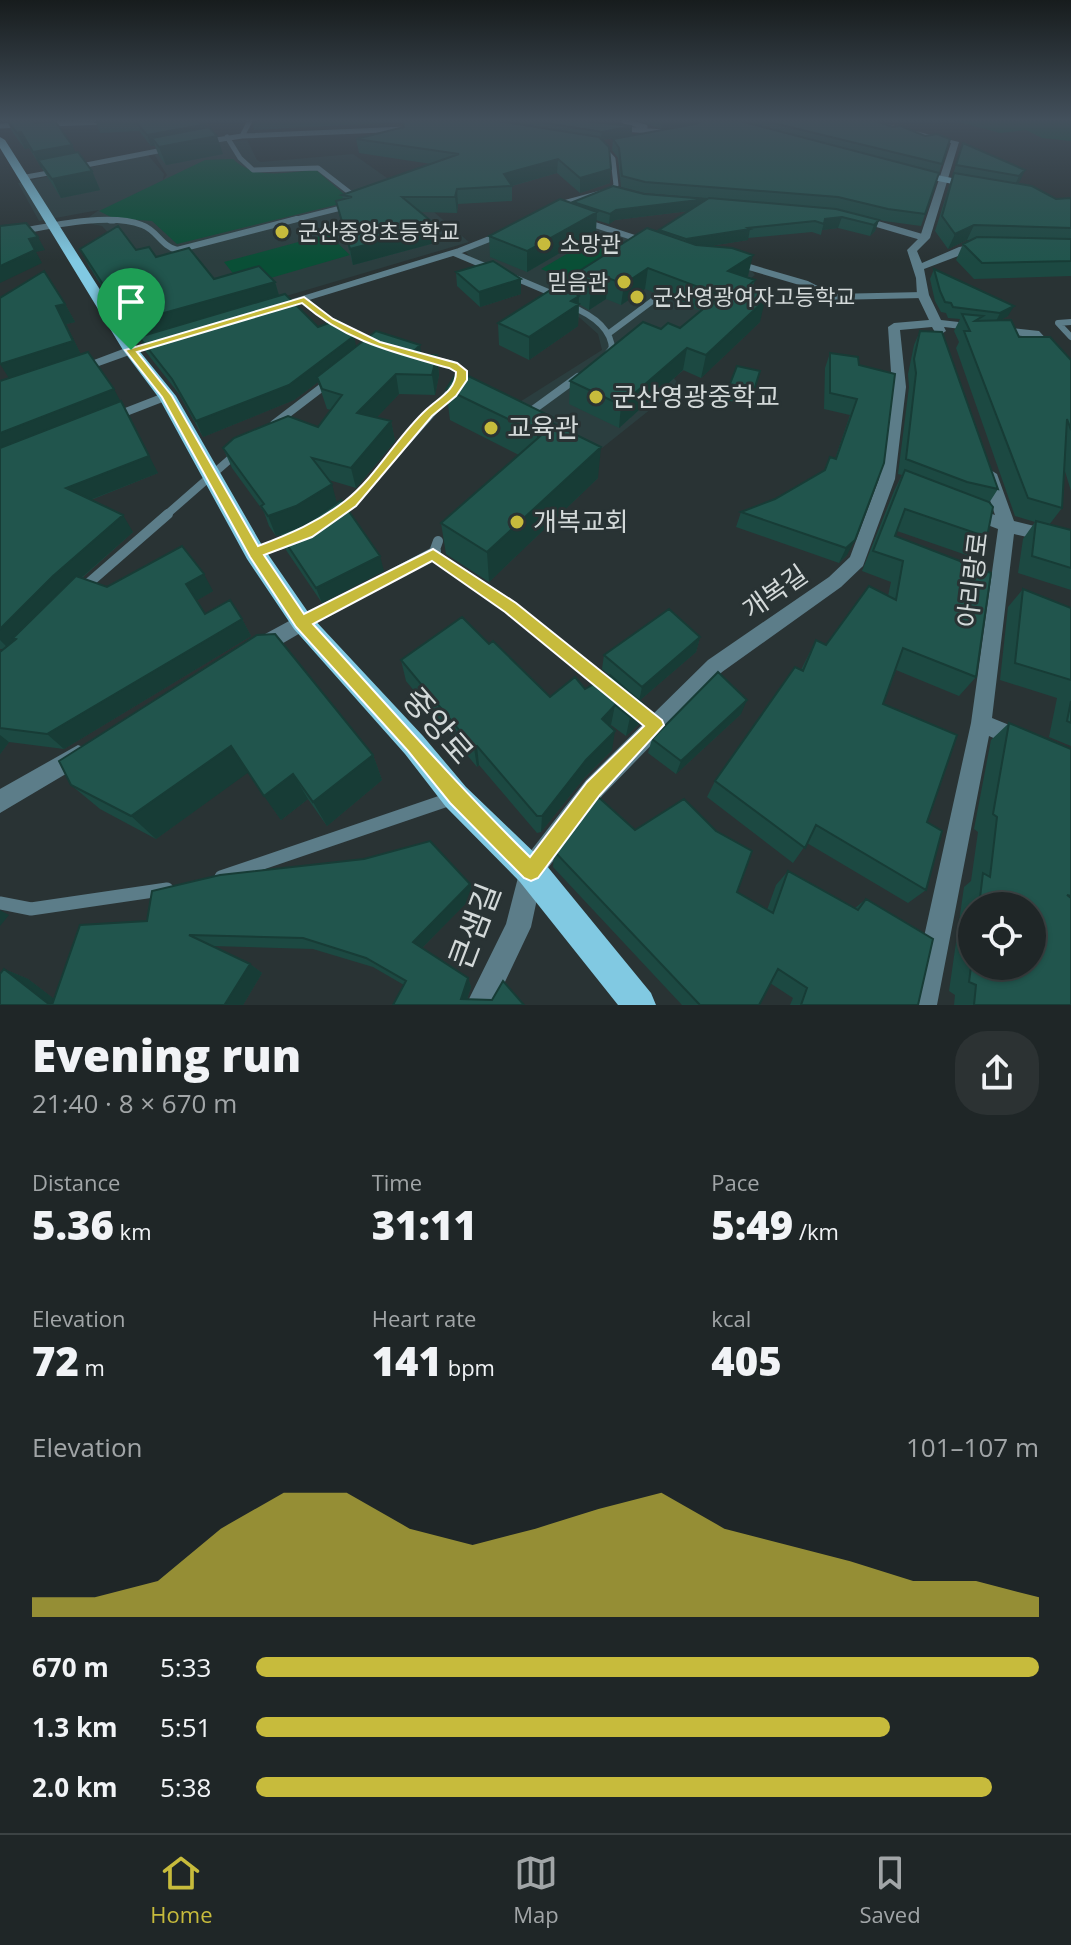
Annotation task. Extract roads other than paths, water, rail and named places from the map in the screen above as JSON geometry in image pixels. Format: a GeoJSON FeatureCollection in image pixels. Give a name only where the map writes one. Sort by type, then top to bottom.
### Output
{"type":"FeatureCollection","features":[{"type":"Feature","properties":{"kind":"main road","name":"중앙로"},"geometry":{"type":"LineString","coordinates":[[20,168],[53,228],[138,348],[255,553],[302,622],[414,745],[456,797],[531,871],[639,1005]]}},
{"type":"Feature","properties":{"kind":"street"},"geometry":{"type":"LineString","coordinates":[[947,168],[925,238],[912,250],[919,267],[923,295],[947,352]]}},
{"type":"Feature","properties":{"kind":"street"},"geometry":{"type":"LineString","coordinates":[[912,173],[986,188]]}},
{"type":"Feature","properties":{"kind":"street"},"geometry":{"type":"LineString","coordinates":[[919,267],[936,263],[967,246],[997,247]]}},
{"type":"Feature","properties":{"kind":"street"},"geometry":{"type":"LineString","coordinates":[[937,323],[1035,334],[1071,374]]}},
{"type":"Feature","properties":{"kind":"street","name":"개복길"},"geometry":{"type":"LineString","coordinates":[[531,871],[650,720],[715,666],[835,582],[857,561],[893,482],[899,387],[894,327],[937,323]]}},
{"type":"Feature","properties":{"kind":"street"},"geometry":{"type":"LineString","coordinates":[[58,375],[138,348]]}},
{"type":"Feature","properties":{"kind":"street","name":"아리랑로"},"geometry":{"type":"LineString","coordinates":[[923,1005],[981,723],[1007,526],[982,453]]}},
{"type":"Feature","properties":{"kind":"street"},"geometry":{"type":"LineString","coordinates":[[953,505],[1007,526],[1071,541]]}},
{"type":"Feature","properties":{"kind":"street"},"geometry":{"type":"LineString","coordinates":[[247,655],[302,622]]}},
{"type":"Feature","properties":{"kind":"street"},"geometry":{"type":"LineString","coordinates":[[981,723],[1045,749]]}},
{"type":"Feature","properties":{"kind":"street"},"geometry":{"type":"LineString","coordinates":[[0,802],[96,745]]}},
{"type":"Feature","properties":{"kind":"street","name":"큰샘길"},"geometry":{"type":"LineString","coordinates":[[480,1005],[518,927],[531,871]]}},
{"type":"Feature","properties":{"kind":"lane"},"geometry":{"type":"LineString","coordinates":[[0,235],[53,228],[88,219],[143,225],[168,249],[177,250],[359,201],[318,168],[250,168]]}},
{"type":"Feature","properties":{"kind":"lane"},"geometry":{"type":"LineString","coordinates":[[563,214],[548,209],[612,190],[616,185],[614,168]]}},
{"type":"Feature","properties":{"kind":"lane"},"geometry":{"type":"LineString","coordinates":[[26,177],[57,171]]}},
{"type":"Feature","properties":{"kind":"lane"},"geometry":{"type":"LineString","coordinates":[[612,190],[624,194]]}},
{"type":"Feature","properties":{"kind":"lane"},"geometry":{"type":"LineString","coordinates":[[582,220],[653,244]]}},
{"type":"Feature","properties":{"kind":"lane"},"geometry":{"type":"LineString","coordinates":[[864,220],[925,238]]}},
{"type":"Feature","properties":{"kind":"lane"},"geometry":{"type":"LineString","coordinates":[[275,308],[454,253],[503,234]]}},
{"type":"Feature","properties":{"kind":"lane"},"geometry":{"type":"LineString","coordinates":[[454,253],[556,293],[563,304],[595,317],[608,334],[613,348],[599,362]]}},
{"type":"Feature","properties":{"kind":"lane"},"geometry":{"type":"LineString","coordinates":[[732,263],[807,284],[832,297],[923,295]]}},
{"type":"Feature","properties":{"kind":"lane"},"geometry":{"type":"LineString","coordinates":[[304,299],[329,321],[388,348]]}},
{"type":"Feature","properties":{"kind":"lane"},"geometry":{"type":"LineString","coordinates":[[608,334],[634,318],[655,299]]}},
{"type":"Feature","properties":{"kind":"lane"},"geometry":{"type":"LineString","coordinates":[[1071,322],[1058,323],[1071,337]]}},
{"type":"Feature","properties":{"kind":"lane"},"geometry":{"type":"LineString","coordinates":[[365,354],[377,345]]}},
{"type":"Feature","properties":{"kind":"lane"},"geometry":{"type":"LineString","coordinates":[[333,516],[352,503],[461,380],[462,371],[453,365],[410,355]]}},
{"type":"Feature","properties":{"kind":"lane"},"geometry":{"type":"LineString","coordinates":[[530,412],[587,371]]}},
{"type":"Feature","properties":{"kind":"lane"},"geometry":{"type":"LineString","coordinates":[[270,427],[341,372]]}},
{"type":"Feature","properties":{"kind":"lane"},"geometry":{"type":"LineString","coordinates":[[110,418],[167,396]]}},
{"type":"Feature","properties":{"kind":"lane"},"geometry":{"type":"LineString","coordinates":[[72,598],[211,473],[247,445]]}},
{"type":"Feature","properties":{"kind":"lane"},"geometry":{"type":"LineString","coordinates":[[255,553],[307,533]]}},
{"type":"Feature","properties":{"kind":"lane"},"geometry":{"type":"LineString","coordinates":[[302,622],[433,555],[454,534]]}},
{"type":"Feature","properties":{"kind":"lane"},"geometry":{"type":"LineString","coordinates":[[433,555],[438,541]]}},
{"type":"Feature","properties":{"kind":"lane"},"geometry":{"type":"LineString","coordinates":[[433,555],[515,605],[620,696]]}},
{"type":"Feature","properties":{"kind":"lane"},"geometry":{"type":"LineString","coordinates":[[204,883],[456,797]]}},
{"type":"Feature","properties":{"kind":"lane"},"geometry":{"type":"LineString","coordinates":[[0,903],[31,909],[189,885]]}},
{"type":"Feature","properties":{"kind":"place","name":"군산중앙초등학교"},"geometry":{"type":"Point","coordinates":[282,232]}},
{"type":"Feature","properties":{"kind":"place","name":"소망관"},"geometry":{"type":"Point","coordinates":[544,244]}},
{"type":"Feature","properties":{"kind":"place","name":"믿음관"},"geometry":{"type":"Point","coordinates":[624,282]}},
{"type":"Feature","properties":{"kind":"place","name":"군산영광여자고등학교"},"geometry":{"type":"Point","coordinates":[637,297]}},
{"type":"Feature","properties":{"kind":"place","name":"군산영광중학교"},"geometry":{"type":"Point","coordinates":[596,397]}},
{"type":"Feature","properties":{"kind":"place","name":"교육관"},"geometry":{"type":"Point","coordinates":[491,428]}},
{"type":"Feature","properties":{"kind":"place","name":"개복교회"},"geometry":{"type":"Point","coordinates":[517,522]}}]}
